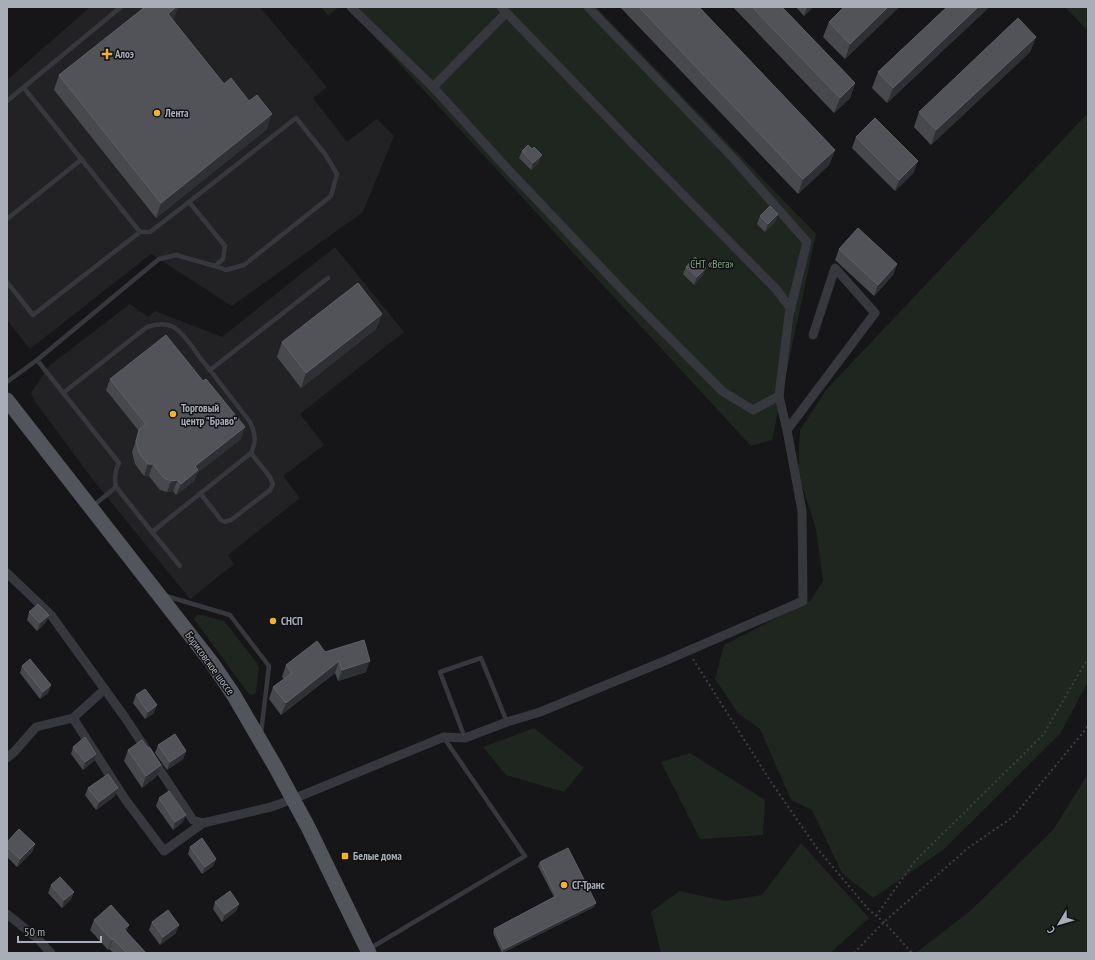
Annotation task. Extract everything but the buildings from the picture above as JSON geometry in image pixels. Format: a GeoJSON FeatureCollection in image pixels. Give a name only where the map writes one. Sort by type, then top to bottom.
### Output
{"type":"FeatureCollection","features":[{"type":"Feature","properties":{"kind":"main road","name":"Борисовское шоссе"},"geometry":{"type":"LineString","coordinates":[[7,400],[212,663],[233,694],[260,739],[308,827],[368,952]]}},
{"type":"Feature","properties":{"kind":"street"},"geometry":{"type":"LineString","coordinates":[[351,7],[433,87],[503,164],[629,297],[722,391],[753,410],[779,396]]}},
{"type":"Feature","properties":{"kind":"street"},"geometry":{"type":"LineString","coordinates":[[73,718],[125,799],[164,851],[203,823],[271,807],[444,737],[466,738],[507,722],[540,712],[688,651],[803,601],[802,511],[779,396],[790,309],[807,242],[734,159],[588,7]]}},
{"type":"Feature","properties":{"kind":"street"},"geometry":{"type":"LineString","coordinates":[[433,87],[503,10],[639,151],[776,289],[790,309]]}},
{"type":"Feature","properties":{"kind":"street"},"geometry":{"type":"LineString","coordinates":[[787,430],[875,313],[835,268],[813,335]]}},
{"type":"Feature","properties":{"kind":"street"},"geometry":{"type":"LineString","coordinates":[[7,572],[51,615],[105,689],[193,820],[203,823]]}},
{"type":"Feature","properties":{"kind":"street"},"geometry":{"type":"LineString","coordinates":[[7,758],[36,727],[73,718],[105,689]]}},
{"type":"Feature","properties":{"kind":"street"},"geometry":{"type":"LineString","coordinates":[[7,914],[37,938],[51,953]]}},
{"type":"Feature","properties":{"kind":"lane"},"geometry":{"type":"LineString","coordinates":[[7,101],[121,7]]}},
{"type":"Feature","properties":{"kind":"lane"},"geometry":{"type":"LineString","coordinates":[[24,88],[140,232]]}},
{"type":"Feature","properties":{"kind":"lane"},"geometry":{"type":"LineString","coordinates":[[7,282],[33,315],[140,232],[150,232],[296,118],[325,154],[337,174],[331,196],[244,266],[226,270],[176,255],[160,259],[37,360],[7,382]]}},
{"type":"Feature","properties":{"kind":"lane"},"geometry":{"type":"LineString","coordinates":[[7,219],[82,159]]}},
{"type":"Feature","properties":{"kind":"lane"},"geometry":{"type":"LineString","coordinates":[[189,202],[225,246],[224,259],[215,266]]}},
{"type":"Feature","properties":{"kind":"lane"},"geometry":{"type":"LineString","coordinates":[[210,370],[328,278]]}},
{"type":"Feature","properties":{"kind":"lane"},"geometry":{"type":"LineString","coordinates":[[63,393],[147,327],[154,325],[166,325],[179,330],[250,422],[254,431],[255,440],[251,453],[152,532]]}},
{"type":"Feature","properties":{"kind":"lane"},"geometry":{"type":"LineString","coordinates":[[37,360],[119,463],[115,474],[116,487],[180,566]]}},
{"type":"Feature","properties":{"kind":"lane"},"geometry":{"type":"LineString","coordinates":[[200,493],[224,522],[231,520],[270,490],[273,484],[270,477],[251,453]]}},
{"type":"Feature","properties":{"kind":"lane"},"geometry":{"type":"LineString","coordinates":[[91,507],[116,487]]}},
{"type":"Feature","properties":{"kind":"lane"},"geometry":{"type":"LineString","coordinates":[[158,594],[230,615],[268,666],[260,739]]}},
{"type":"Feature","properties":{"kind":"lane"},"geometry":{"type":"LineString","coordinates":[[466,738],[440,672],[481,658],[507,722]]}},
{"type":"Feature","properties":{"kind":"lane"},"geometry":{"type":"LineString","coordinates":[[368,952],[525,856],[444,737]]}},
{"type":"Feature","properties":{"kind":"path"},"geometry":{"type":"LineString","coordinates":[[688,651],[771,782],[816,847],[869,910],[884,922],[912,953]]}},
{"type":"Feature","properties":{"kind":"path"},"geometry":{"type":"LineString","coordinates":[[876,916],[915,862],[1043,735],[1088,658]]}},
{"type":"Feature","properties":{"kind":"path"},"geometry":{"type":"LineString","coordinates":[[854,953],[884,922],[968,848],[1013,817],[1088,725]]}},
{"type":"Feature","properties":{"kind":"shaded area"},"geometry":{"type":"Polygon","coordinates":[[[90,7],[260,7],[327,87],[313,98],[347,142],[377,119],[394,136],[363,212],[232,306],[151,254],[30,349],[7,320],[7,80],[90,7]]]}},
{"type":"Feature","properties":{"kind":"shaded area"},"geometry":{"type":"Polygon","coordinates":[[[335,247],[404,332],[300,414],[324,445],[283,476],[300,498],[228,555],[234,564],[190,599],[93,480],[34,400],[31,393],[50,365],[130,304],[148,317],[155,311],[222,337],[335,247]]]}},
{"type":"Feature","properties":{"kind":"green space"},"geometry":{"type":"Polygon","coordinates":[[[321,7],[339,7],[328,16],[321,7]]]}},
{"type":"Feature","properties":{"kind":"green space","name":"СНТ «Вега»"},"geometry":{"type":"Polygon","coordinates":[[[347,7],[596,7],[816,234],[772,440],[751,446],[347,7]]]}},
{"type":"Feature","properties":{"kind":"green space"},"geometry":{"type":"Polygon","coordinates":[[[1065,7],[1088,7],[1088,31],[1065,7]]]}},
{"type":"Feature","properties":{"kind":"green space"},"geometry":{"type":"Polygon","coordinates":[[[1088,113],[1088,682],[1060,734],[943,850],[873,898],[842,873],[812,810],[791,800],[760,729],[738,713],[715,679],[724,645],[810,601],[823,581],[816,529],[798,473],[800,430],[826,390],[1088,113]]]}},
{"type":"Feature","properties":{"kind":"green space"},"geometry":{"type":"Polygon","coordinates":[[[197,615],[224,621],[257,663],[259,668],[255,694],[251,695],[248,693],[194,619],[197,615]]]}},
{"type":"Feature","properties":{"kind":"green space"},"geometry":{"type":"Polygon","coordinates":[[[534,728],[584,768],[564,792],[506,775],[483,747],[534,728]]]}},
{"type":"Feature","properties":{"kind":"green space"},"geometry":{"type":"Polygon","coordinates":[[[690,753],[765,800],[763,835],[700,839],[661,762],[690,753]]]}},
{"type":"Feature","properties":{"kind":"green space"},"geometry":{"type":"Polygon","coordinates":[[[1088,774],[1088,953],[916,953],[970,911],[1053,830],[1088,774]]]}},
{"type":"Feature","properties":{"kind":"green space"},"geometry":{"type":"Polygon","coordinates":[[[801,843],[869,918],[830,953],[661,953],[651,912],[679,891],[725,901],[762,895],[801,843]]]}},
{"type":"Feature","properties":{"kind":"place","name":"Алоэ"},"geometry":{"type":"Point","coordinates":[107,54]}},
{"type":"Feature","properties":{"kind":"place","name":"Лента"},"geometry":{"type":"Point","coordinates":[157,113]}},
{"type":"Feature","properties":{"kind":"place","name":"Торговый центр \"Браво\""},"geometry":{"type":"Point","coordinates":[173,414]}},
{"type":"Feature","properties":{"kind":"place","name":"СНСП"},"geometry":{"type":"Point","coordinates":[273,621]}},
{"type":"Feature","properties":{"kind":"place","name":"Белые дома"},"geometry":{"type":"Point","coordinates":[345,856]}},
{"type":"Feature","properties":{"kind":"place","name":"СГ-Транс"},"geometry":{"type":"Point","coordinates":[564,885]}}]}
